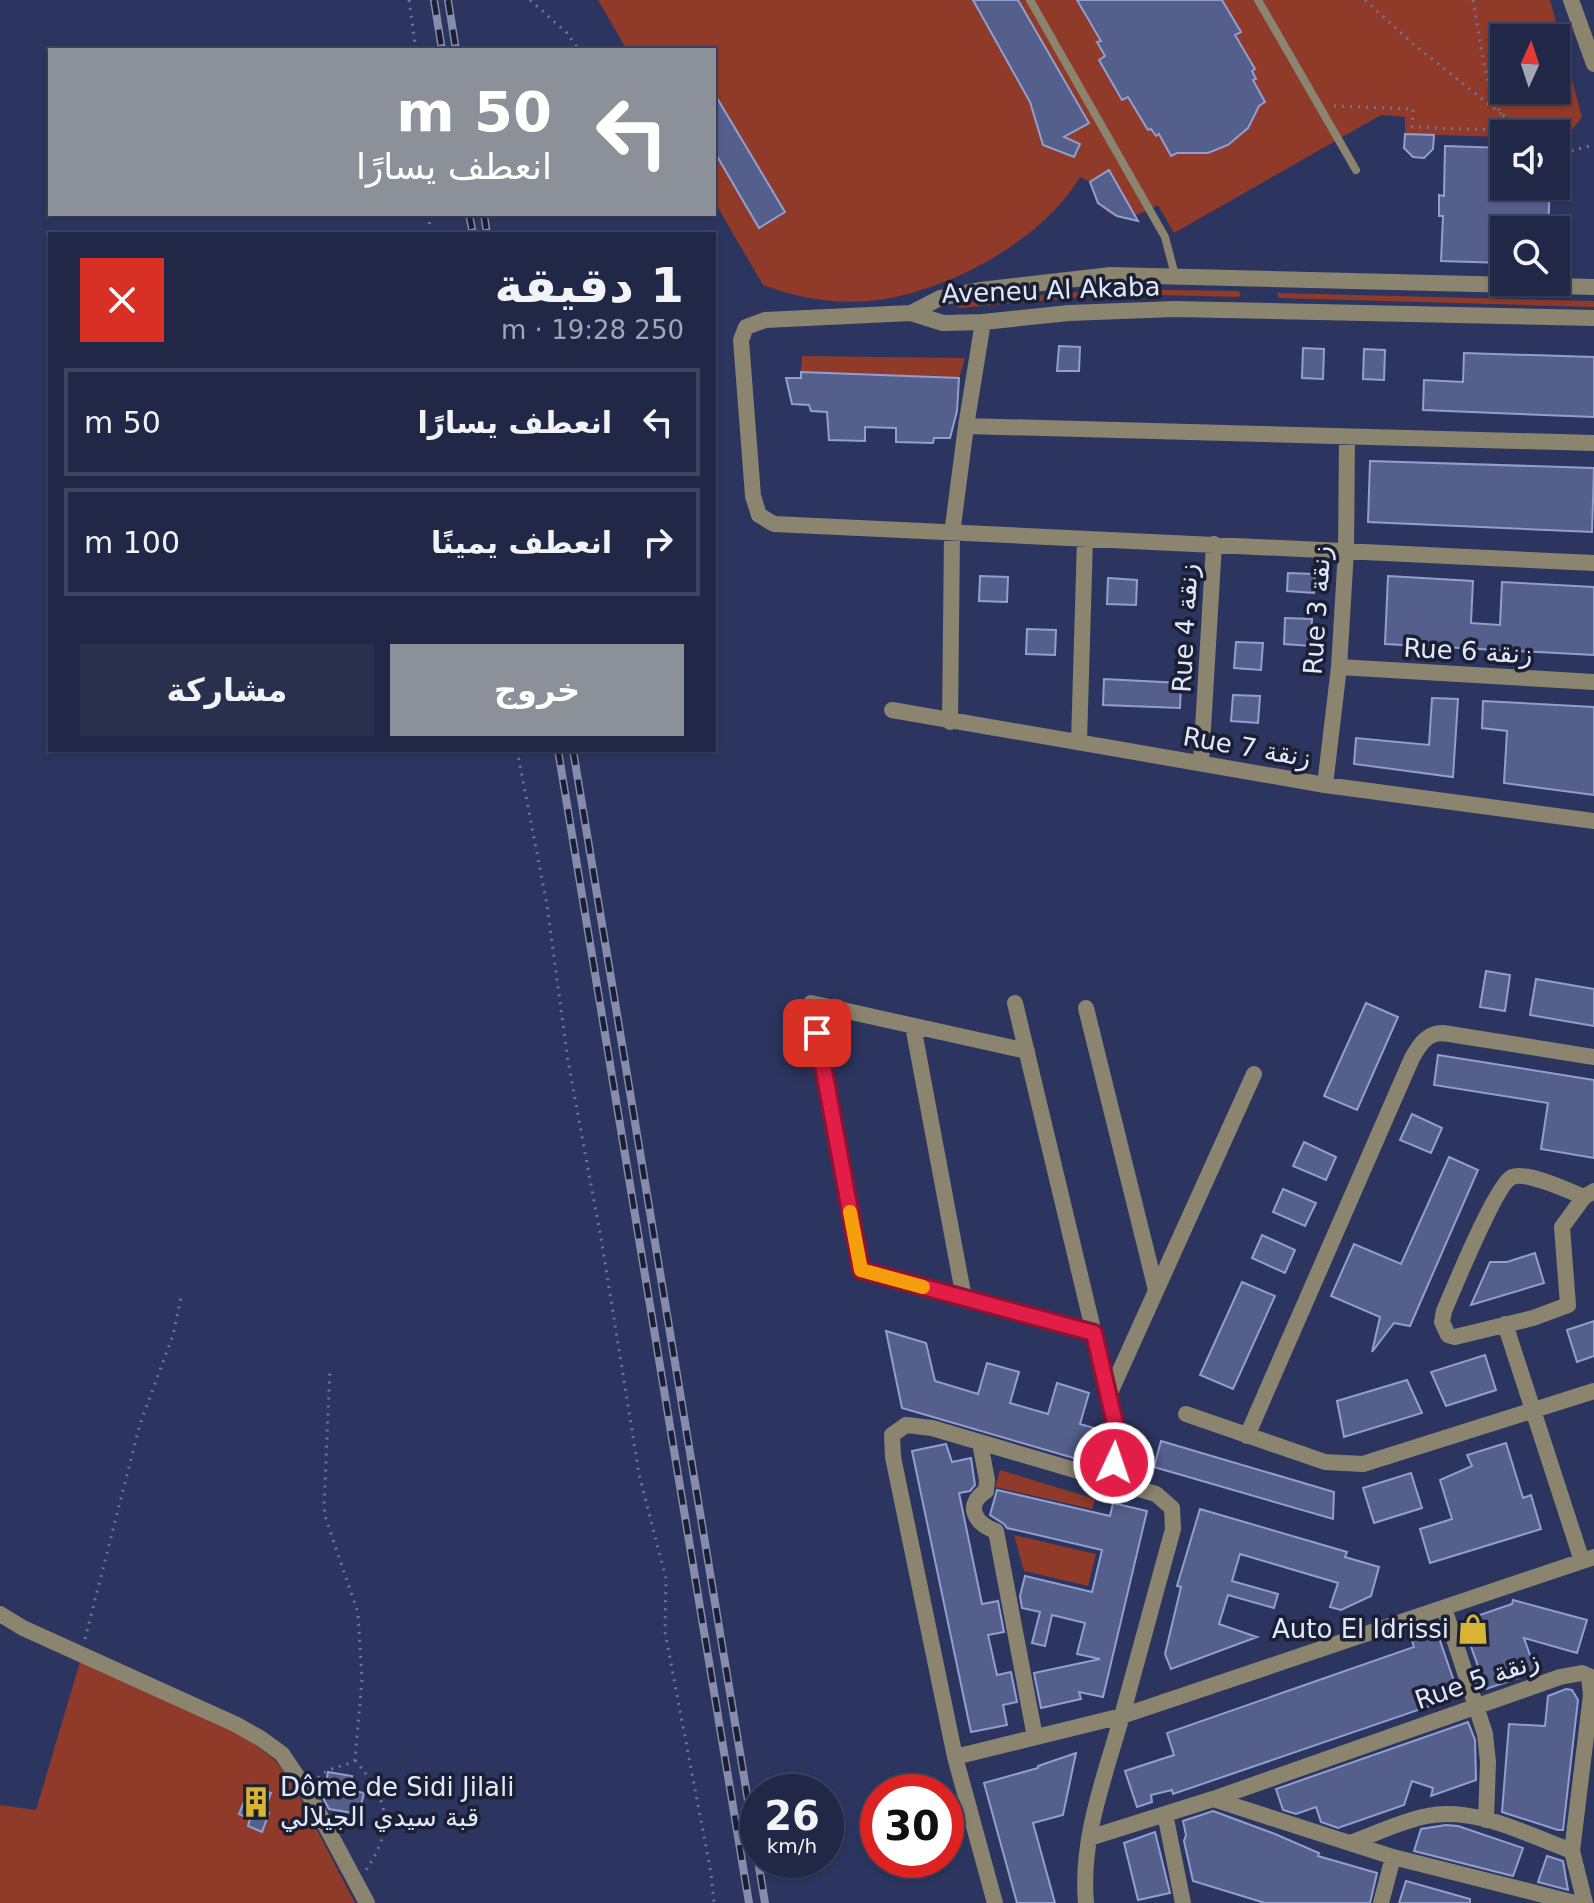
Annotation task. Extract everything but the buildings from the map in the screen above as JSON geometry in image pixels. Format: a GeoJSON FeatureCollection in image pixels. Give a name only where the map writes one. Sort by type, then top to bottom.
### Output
{"type":"FeatureCollection","features":[{"type":"Feature","properties":{"kind":"street"},"geometry":{"type":"LineString","coordinates":[[1571,0],[1594,64]]}},
{"type":"Feature","properties":{"kind":"street","name":"Aveneu Al Akaba"},"geometry":{"type":"LineString","coordinates":[[911,313],[940,298],[980,290],[1111,275],[1594,287]]}},
{"type":"Feature","properties":{"kind":"street"},"geometry":{"type":"LineString","coordinates":[[1258,309],[1259,278]]}},
{"type":"Feature","properties":{"kind":"street","name":"Aveneu Al Akaba"},"geometry":{"type":"LineString","coordinates":[[911,313],[943,323],[1118,310],[1258,309],[1594,318]]}},
{"type":"Feature","properties":{"kind":"street"},"geometry":{"type":"LineString","coordinates":[[911,313],[765,320],[746,327],[741,351],[753,496],[759,515],[774,524],[1594,563]]}},
{"type":"Feature","properties":{"kind":"street"},"geometry":{"type":"LineString","coordinates":[[950,722],[952,534],[983,322]]}},
{"type":"Feature","properties":{"kind":"street"},"geometry":{"type":"LineString","coordinates":[[966,426],[1594,443]]}},
{"type":"Feature","properties":{"kind":"street","name":"Rue 3 زنقة"},"geometry":{"type":"LineString","coordinates":[[1325,785],[1339,667],[1346,551],[1347,437]]}},
{"type":"Feature","properties":{"kind":"street"},"geometry":{"type":"LineString","coordinates":[[1079,742],[1085,539]]}},
{"type":"Feature","properties":{"kind":"street","name":"Rue 4 زنقة"},"geometry":{"type":"LineString","coordinates":[[1201,762],[1214,544]]}},
{"type":"Feature","properties":{"kind":"street","name":"Rue 6 زنقة"},"geometry":{"type":"LineString","coordinates":[[1339,667],[1594,682]]}},
{"type":"Feature","properties":{"kind":"street","name":"Rue 7 زنقة"},"geometry":{"type":"LineString","coordinates":[[892,710],[1325,785],[1594,821]]}},
{"type":"Feature","properties":{"kind":"street"},"geometry":{"type":"LineString","coordinates":[[1027,1051],[811,1003],[861,1270],[1094,1333]]}},
{"type":"Feature","properties":{"kind":"street"},"geometry":{"type":"LineString","coordinates":[[1015,1003],[1109,1395],[1118,1446],[1109,1479]]}},
{"type":"Feature","properties":{"kind":"street"},"geometry":{"type":"LineString","coordinates":[[1086,1008],[1156,1290]]}},
{"type":"Feature","properties":{"kind":"street"},"geometry":{"type":"LineString","coordinates":[[913,1026],[964,1298]]}},
{"type":"Feature","properties":{"kind":"street"},"geometry":{"type":"LineString","coordinates":[[1247,1436],[1349,1198],[1412,1058],[1423,1041],[1429,1036],[1443,1033],[1594,1057]]}},
{"type":"Feature","properties":{"kind":"street"},"geometry":{"type":"LineString","coordinates":[[1109,1395],[1254,1074]]}},
{"type":"Feature","properties":{"kind":"street"},"geometry":{"type":"LineString","coordinates":[[1528,1176],[1589,1194],[1564,1221],[1561,1231],[1569,1289],[1568,1305],[1505,1324],[1453,1337],[1448,1335],[1442,1322],[1444,1311],[1502,1186],[1511,1177],[1528,1176]]}},
{"type":"Feature","properties":{"kind":"street"},"geometry":{"type":"LineString","coordinates":[[955,1757],[1122,1716],[1588,1559],[1532,1410],[1505,1324]]}},
{"type":"Feature","properties":{"kind":"street"},"geometry":{"type":"LineString","coordinates":[[1186,1414],[1325,1462],[1363,1464],[1594,1391]]}},
{"type":"Feature","properties":{"kind":"street"},"geometry":{"type":"LineString","coordinates":[[995,1903],[955,1757],[891,1443],[892,1435],[906,1425],[932,1428],[1156,1494],[1167,1502],[1174,1517],[1089,1838],[1084,1882],[1086,1903]]}},
{"type":"Feature","properties":{"kind":"street"},"geometry":{"type":"LineString","coordinates":[[980,1443],[987,1480],[986,1491],[978,1496],[974,1504],[976,1519],[984,1527],[996,1531],[1035,1737]]}},
{"type":"Feature","properties":{"kind":"street"},"geometry":{"type":"LineString","coordinates":[[1444,1608],[1488,1749],[1486,1820]]}},
{"type":"Feature","properties":{"kind":"street"},"geometry":{"type":"LineString","coordinates":[[0,1614],[23,1628],[260,1738],[282,1754],[307,1791],[367,1903]]}},
{"type":"Feature","properties":{"kind":"street","name":"Rue 5 زنقة"},"geometry":{"type":"LineString","coordinates":[[1089,1838],[1213,1799],[1560,1677],[1582,1673],[1589,1676],[1591,1695],[1572,1851],[1585,1903]]}},
{"type":"Feature","properties":{"kind":"street"},"geometry":{"type":"LineString","coordinates":[[1213,1799],[1393,1857],[1575,1903]]}},
{"type":"Feature","properties":{"kind":"street"},"geometry":{"type":"LineString","coordinates":[[1165,1814],[1183,1903]]}},
{"type":"Feature","properties":{"kind":"street"},"geometry":{"type":"LineString","coordinates":[[1350,1843],[1428,1815],[1455,1815],[1486,1820],[1572,1851]]}},
{"type":"Feature","properties":{"kind":"street"},"geometry":{"type":"LineString","coordinates":[[1381,1903],[1393,1857]]}},
{"type":"Feature","properties":{"kind":"lane"},"geometry":{"type":"LineString","coordinates":[[1030,0],[1165,237],[1175,275]]}},
{"type":"Feature","properties":{"kind":"lane"},"geometry":{"type":"LineString","coordinates":[[1258,0],[1356,170]]}},
{"type":"Feature","properties":{"kind":"path"},"geometry":{"type":"LineString","coordinates":[[409,0],[416,48]]}},
{"type":"Feature","properties":{"kind":"path"},"geometry":{"type":"LineString","coordinates":[[530,0],[567,33],[578,48]]}},
{"type":"Feature","properties":{"kind":"path"},"geometry":{"type":"LineString","coordinates":[[1365,0],[1411,42],[1510,120]]}},
{"type":"Feature","properties":{"kind":"path"},"geometry":{"type":"LineString","coordinates":[[1473,0],[1488,81],[1501,114]]}},
{"type":"Feature","properties":{"kind":"path"},"geometry":{"type":"LineString","coordinates":[[1319,105],[1413,109],[1412,127],[1490,130]]}},
{"type":"Feature","properties":{"kind":"path"},"geometry":{"type":"LineString","coordinates":[[1570,151],[1594,145]]}},
{"type":"Feature","properties":{"kind":"path"},"geometry":{"type":"LineString","coordinates":[[517,752],[547,905],[568,1061],[598,1216],[639,1474],[666,1579],[665,1632],[714,1903]]}},
{"type":"Feature","properties":{"kind":"path"},"geometry":{"type":"LineString","coordinates":[[81,1653],[136,1437],[173,1335],[182,1293]]}},
{"type":"Feature","properties":{"kind":"path"},"geometry":{"type":"LineString","coordinates":[[330,1368],[324,1507],[358,1613],[362,1679],[355,1760],[376,1787],[386,1820],[381,1845],[357,1884]]}},
{"type":"Feature","properties":{"kind":"path"},"geometry":{"type":"LineString","coordinates":[[307,1791],[328,1769],[355,1760]]}},
{"type":"Feature","properties":{"kind":"shaded area"},"geometry":{"type":"Polygon","coordinates":[[[598,0],[1550,0],[1557,24],[1490,24],[1490,104],[1570,104],[1570,73],[1582,117],[1570,132],[1570,120],[1490,120],[1490,137],[1405,134],[1405,117],[1381,115],[1174,233],[1158,205],[1134,215],[1116,216],[1101,206],[1090,182],[1080,177],[1063,201],[1041,223],[1016,243],[959,276],[928,288],[870,301],[829,301],[763,285],[716,204],[716,48],[626,48],[598,0]]]}},
{"type":"Feature","properties":{"kind":"shaded area"},"geometry":{"type":"Polygon","coordinates":[[[1115,289],[1238,291],[1241,294],[1238,297],[1115,294],[955,306],[977,301],[1115,289]]]}},
{"type":"Feature","properties":{"kind":"shaded area"},"geometry":{"type":"Polygon","coordinates":[[[1277,293],[1594,301],[1594,307],[1279,298],[1277,293]]]}},
{"type":"Feature","properties":{"kind":"shaded area"},"geometry":{"type":"Polygon","coordinates":[[[802,356],[965,358],[959,378],[801,372],[802,356]]]}},
{"type":"Feature","properties":{"kind":"shaded area"},"geometry":{"type":"Polygon","coordinates":[[[1000,1470],[1095,1499],[1092,1509],[995,1487],[1000,1470]]]}},
{"type":"Feature","properties":{"kind":"shaded area"},"geometry":{"type":"Polygon","coordinates":[[[1014,1535],[1096,1554],[1088,1586],[1024,1571],[1014,1535]]]}},
{"type":"Feature","properties":{"kind":"shaded area"},"geometry":{"type":"Polygon","coordinates":[[[80,1662],[237,1731],[275,1760],[291,1780],[355,1903],[0,1903],[0,1805],[36,1810],[80,1662]]]}},
{"type":"Feature","properties":{"kind":"railway"},"geometry":{"type":"LineString","coordinates":[[434,0],[442,48]]}},
{"type":"Feature","properties":{"kind":"railway"},"geometry":{"type":"LineString","coordinates":[[448,0],[456,48]]}},
{"type":"Feature","properties":{"kind":"railway"},"geometry":{"type":"LineString","coordinates":[[469,216],[473,232]]}},
{"type":"Feature","properties":{"kind":"railway"},"geometry":{"type":"LineString","coordinates":[[484,216],[487,232]]}},
{"type":"Feature","properties":{"kind":"railway"},"geometry":{"type":"LineString","coordinates":[[558,752],[749,1903]]}},
{"type":"Feature","properties":{"kind":"railway"},"geometry":{"type":"LineString","coordinates":[[573,752],[765,1903]]}},
{"type":"Feature","properties":{"kind":"slow traffic"},"geometry":{"type":"LineString","coordinates":[[850,1212],[861,1270],[923,1287]]}},
{"type":"Feature","properties":{"kind":"place","name":"Auto El Idrissi"},"geometry":{"type":"Point","coordinates":[1473,1629]}},
{"type":"Feature","properties":{"kind":"place","name":"Dôme de Sidi Jilali قبة سيدي الجيلالي"},"geometry":{"type":"Point","coordinates":[256,1802]}},
{"type":"Feature","properties":{"kind":"route"},"geometry":{"type":"LineString","coordinates":[[817,1033],[861,1270],[1094,1333],[1117,1432],[1114,1463]]}}]}
